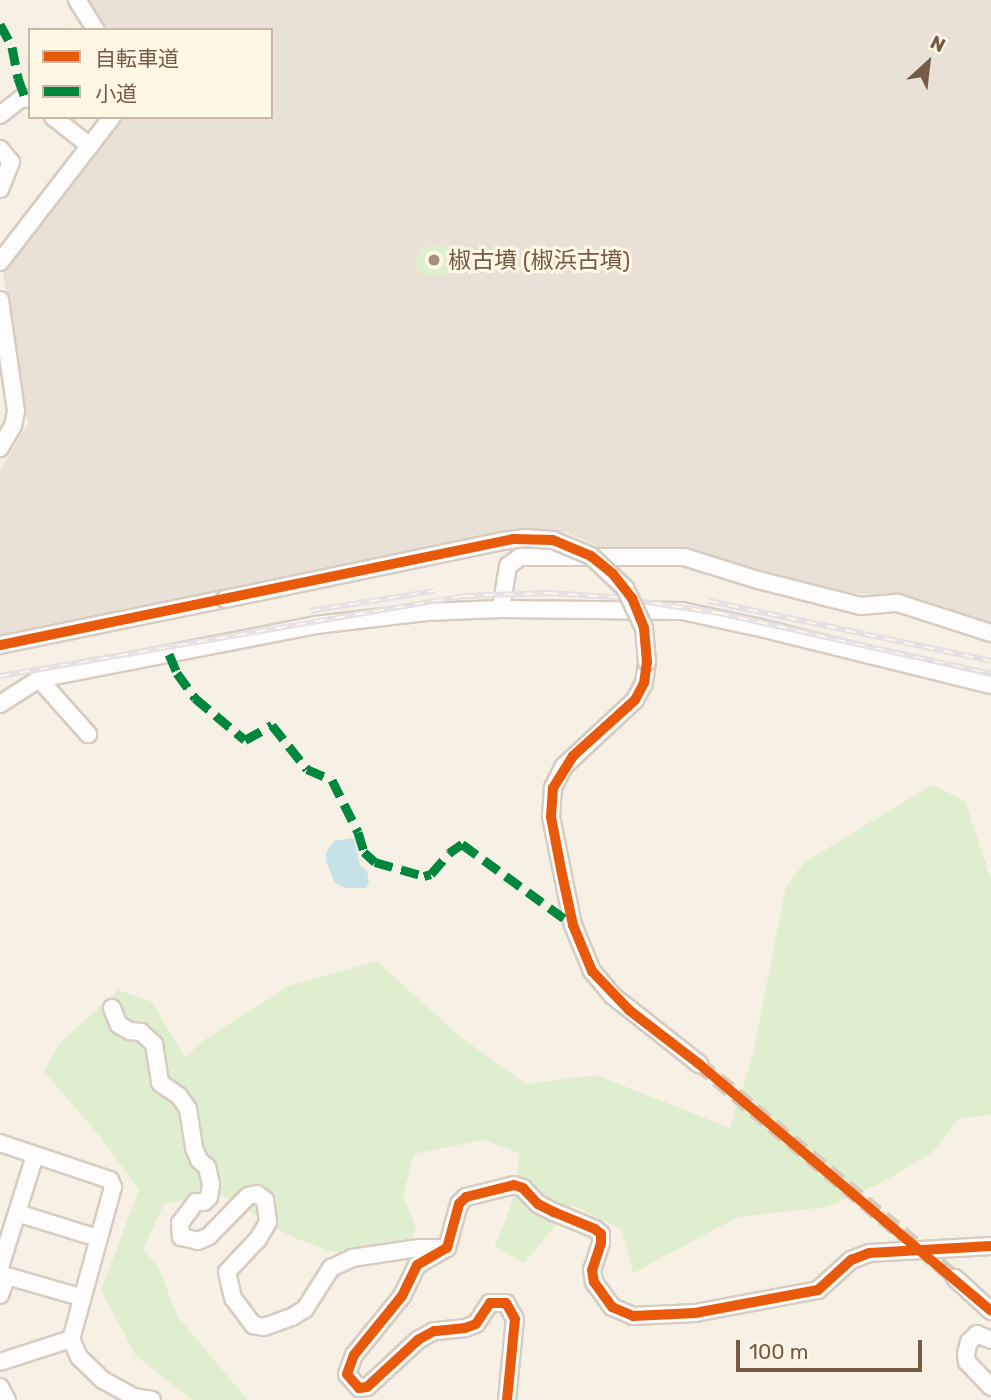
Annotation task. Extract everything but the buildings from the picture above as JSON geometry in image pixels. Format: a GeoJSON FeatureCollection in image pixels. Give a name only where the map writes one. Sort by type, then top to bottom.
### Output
{"type":"FeatureCollection","features":[{"type":"Feature","properties":{"kind":"street"},"geometry":{"type":"LineString","coordinates":[[77,0],[95,28]]}},
{"type":"Feature","properties":{"kind":"street"},"geometry":{"type":"LineString","coordinates":[[0,115],[22,99],[28,99]]}},
{"type":"Feature","properties":{"kind":"street"},"geometry":{"type":"LineString","coordinates":[[56,119],[90,146]]}},
{"type":"Feature","properties":{"kind":"street"},"geometry":{"type":"LineString","coordinates":[[0,262],[111,119]]}},
{"type":"Feature","properties":{"kind":"street"},"geometry":{"type":"LineString","coordinates":[[0,149],[11,162],[0,188]]}},
{"type":"Feature","properties":{"kind":"street"},"geometry":{"type":"LineString","coordinates":[[0,300],[16,401],[13,426],[0,448]]}},
{"type":"Feature","properties":{"kind":"street"},"geometry":{"type":"LineString","coordinates":[[0,645],[503,541],[524,538],[553,540],[591,556],[625,588],[643,628],[647,662],[644,683],[635,700],[565,766],[554,788],[551,817],[573,925],[592,971],[629,1010],[699,1064]]}},
{"type":"Feature","properties":{"kind":"street"},"geometry":{"type":"LineString","coordinates":[[501,609],[508,566],[520,557],[684,557],[758,580],[861,606],[898,603],[991,633]]}},
{"type":"Feature","properties":{"kind":"street"},"geometry":{"type":"LineString","coordinates":[[0,704],[39,679],[352,619],[501,609],[682,611],[768,629],[991,685]]}},
{"type":"Feature","properties":{"kind":"street"},"geometry":{"type":"LineString","coordinates":[[39,679],[88,734]]}},
{"type":"Feature","properties":{"kind":"street"},"geometry":{"type":"LineString","coordinates":[[112,1008],[114,1019],[119,1024],[130,1031],[141,1032],[154,1044],[160,1083],[179,1096],[188,1109],[194,1148],[199,1160],[207,1167],[211,1185],[209,1197],[204,1202],[196,1202],[180,1223],[181,1237],[198,1241],[209,1236],[226,1220],[238,1203],[248,1196],[257,1194],[265,1200],[268,1222],[258,1239],[227,1272],[233,1298],[253,1325],[264,1327],[305,1309],[331,1268],[352,1258],[419,1248],[447,1248]]}},
{"type":"Feature","properties":{"kind":"street"},"geometry":{"type":"LineString","coordinates":[[0,1143],[110,1180],[113,1187],[80,1297],[71,1339],[79,1357],[103,1380],[134,1397],[152,1400]]}},
{"type":"Feature","properties":{"kind":"street"},"geometry":{"type":"LineString","coordinates":[[0,1295],[2,1272],[35,1155]]}},
{"type":"Feature","properties":{"kind":"street"},"geometry":{"type":"LineString","coordinates":[[507,1400],[516,1319],[506,1303],[490,1303],[476,1324],[465,1328],[434,1331],[418,1340],[367,1387],[359,1388],[347,1374],[354,1354],[402,1296],[417,1265],[447,1248],[459,1204],[466,1197],[513,1185],[523,1188],[538,1203],[601,1234],[592,1270],[594,1282],[612,1307],[633,1316],[695,1313],[818,1290],[851,1260],[869,1253],[991,1245]]}},
{"type":"Feature","properties":{"kind":"street"},"geometry":{"type":"LineString","coordinates":[[17,1213],[98,1238]]}},
{"type":"Feature","properties":{"kind":"street"},"geometry":{"type":"LineString","coordinates":[[2,1272],[80,1297]]}},
{"type":"Feature","properties":{"kind":"street"},"geometry":{"type":"LineString","coordinates":[[955,1278],[991,1311]]}},
{"type":"Feature","properties":{"kind":"street"},"geometry":{"type":"LineString","coordinates":[[991,1340],[977,1334],[969,1342],[966,1353],[967,1362],[991,1387]]}},
{"type":"Feature","properties":{"kind":"street"},"geometry":{"type":"LineString","coordinates":[[0,1362],[71,1339]]}},
{"type":"Feature","properties":{"kind":"street"},"geometry":{"type":"LineString","coordinates":[[0,1387],[7,1400]]}},
{"type":"Feature","properties":{"kind":"shaded area"},"geometry":{"type":"Polygon","coordinates":[[[87,0],[991,0],[991,624],[903,598],[853,593],[603,549],[566,532],[540,530],[299,576],[0,639],[0,470],[28,424],[3,273],[5,267],[120,119],[273,119],[273,28],[107,28],[87,0]]]}},
{"type":"Feature","properties":{"kind":"green space"},"geometry":{"type":"Polygon","coordinates":[[[432,245],[448,247],[455,257],[448,272],[439,277],[421,273],[414,264],[419,250],[432,245]]]}},
{"type":"Feature","properties":{"kind":"green space"},"geometry":{"type":"Polygon","coordinates":[[[932,785],[965,801],[991,879],[991,1115],[959,1118],[933,1152],[879,1184],[827,1207],[738,1217],[633,1273],[622,1230],[573,1205],[524,1263],[495,1246],[512,1203],[520,1153],[483,1140],[414,1154],[403,1195],[416,1228],[403,1260],[330,1251],[292,1237],[218,1193],[164,1204],[143,1249],[159,1268],[177,1316],[248,1400],[192,1400],[136,1356],[101,1290],[139,1190],[101,1138],[44,1071],[60,1043],[118,990],[152,1002],[185,1058],[201,1042],[288,986],[377,961],[460,1037],[527,1084],[596,1075],[730,1128],[752,1058],[786,887],[805,862],[932,785]]]}},
{"type":"Feature","properties":{"kind":"water"},"geometry":{"type":"Polygon","coordinates":[[[354,838],[360,865],[367,871],[369,882],[366,888],[345,888],[335,883],[326,861],[326,853],[334,841],[354,838]]]}},
{"type":"Feature","properties":{"kind":"tunnel"},"geometry":{"type":"LineString","coordinates":[[699,1064],[955,1278]]}},
{"type":"Feature","properties":{"kind":"railway"},"geometry":{"type":"LineString","coordinates":[[310,611],[434,591]]}},
{"type":"Feature","properties":{"kind":"railway"},"geometry":{"type":"LineString","coordinates":[[0,676],[464,596],[548,593],[613,597],[719,613],[991,674]]}},
{"type":"Feature","properties":{"kind":"railway"},"geometry":{"type":"LineString","coordinates":[[709,601],[991,661]]}},
{"type":"Feature","properties":{"kind":"marked path"},"geometry":{"type":"LineString","coordinates":[[0,24],[12,47],[25,97]]}},
{"type":"Feature","properties":{"kind":"marked path"},"geometry":{"type":"LineString","coordinates":[[169,654],[177,673],[195,698],[245,740],[272,725],[307,769],[332,780],[358,832],[364,852],[375,862],[424,876],[431,874],[449,853],[462,844],[573,925]]}},
{"type":"Feature","properties":{"kind":"cycle path"},"geometry":{"type":"LineString","coordinates":[[0,645],[513,539],[553,540],[591,556],[613,574],[632,598],[644,628],[647,662],[644,683],[635,700],[573,756],[553,788],[551,817],[562,874],[573,925],[592,971],[629,1010],[699,1064],[991,1311]]}},
{"type":"Feature","properties":{"kind":"cycle path"},"geometry":{"type":"LineString","coordinates":[[507,1400],[515,1319],[506,1303],[490,1303],[476,1324],[465,1328],[434,1331],[418,1340],[367,1387],[359,1388],[347,1374],[354,1355],[402,1296],[417,1265],[447,1248],[459,1204],[466,1197],[514,1185],[523,1188],[538,1204],[595,1229],[601,1234],[601,1243],[592,1270],[594,1282],[612,1307],[633,1316],[695,1313],[818,1290],[851,1260],[869,1253],[991,1246]]}},
{"type":"Feature","properties":{"kind":"place","name":"椒古墳 (椒浜古墳)"},"geometry":{"type":"Point","coordinates":[434,260]}}]}
